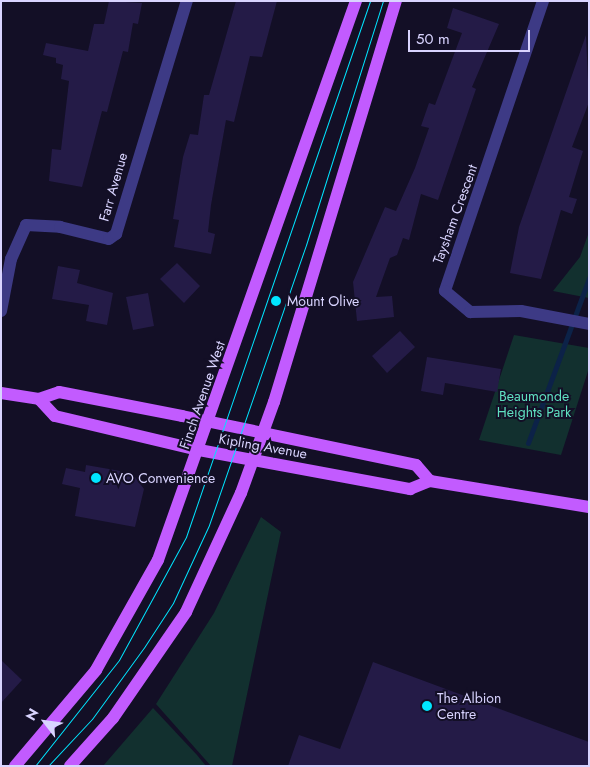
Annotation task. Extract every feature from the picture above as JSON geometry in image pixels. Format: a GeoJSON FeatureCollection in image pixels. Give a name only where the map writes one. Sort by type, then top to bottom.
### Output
{"type":"FeatureCollection","features":[{"type":"Feature","properties":{"kind":"main road","name":"Finch Avenue West"},"geometry":{"type":"LineString","coordinates":[[16,766],[63,714],[124,626],[158,560],[210,422],[356,1]]}},
{"type":"Feature","properties":{"kind":"main road"},"geometry":{"type":"LineString","coordinates":[[70,766],[113,718],[186,612],[253,459],[263,434],[396,1]]}},
{"type":"Feature","properties":{"kind":"main road","name":"Kipling Avenue"},"geometry":{"type":"LineString","coordinates":[[1,393],[39,399],[59,392],[210,422],[416,466],[430,481]]}},
{"type":"Feature","properties":{"kind":"main road","name":"Kipling Avenue"},"geometry":{"type":"LineString","coordinates":[[39,399],[55,416],[199,450],[410,488],[430,481],[589,508]]}},
{"type":"Feature","properties":{"kind":"street","name":"Farr Avenue"},"geometry":{"type":"LineString","coordinates":[[1,310],[11,259],[26,225],[60,227],[109,239],[116,234],[187,1]]}},
{"type":"Feature","properties":{"kind":"street","name":"Taysham Crescent"},"geometry":{"type":"LineString","coordinates":[[543,1],[445,291],[470,312],[537,314],[583,323]]}},
{"type":"Feature","properties":{"kind":"green space"},"geometry":{"type":"Polygon","coordinates":[[[589,232],[589,298],[553,291],[580,257],[589,232]]]}},
{"type":"Feature","properties":{"kind":"green space","name":"Beaumonde Heights Park"},"geometry":{"type":"Polygon","coordinates":[[[514,335],[589,348],[589,368],[561,455],[479,440],[514,335]]]}},
{"type":"Feature","properties":{"kind":"green space"},"geometry":{"type":"Polygon","coordinates":[[[261,517],[281,532],[232,766],[211,766],[156,704],[214,613],[261,517]]]}},
{"type":"Feature","properties":{"kind":"green space"},"geometry":{"type":"Polygon","coordinates":[[[153,708],[197,755],[206,766],[103,766],[153,708]]]}},
{"type":"Feature","properties":{"kind":"building"},"geometry":{"type":"Polygon","coordinates":[[[109,1],[142,3],[138,24],[133,23],[128,52],[123,51],[107,112],[102,111],[82,187],[49,181],[52,149],[61,150],[69,81],[61,79],[63,65],[56,63],[56,58],[43,55],[46,43],[88,51],[94,24],[104,24],[109,1]]]}},
{"type":"Feature","properties":{"kind":"building"},"geometry":{"type":"Polygon","coordinates":[[[236,1],[277,1],[262,57],[250,56],[234,122],[226,120],[211,205],[208,232],[215,234],[211,254],[174,247],[179,220],[173,219],[183,157],[190,134],[198,135],[204,95],[209,95],[236,1]]]}},
{"type":"Feature","properties":{"kind":"building"},"geometry":{"type":"Polygon","coordinates":[[[453,8],[499,24],[472,87],[476,89],[438,200],[421,194],[409,240],[403,238],[397,255],[390,258],[376,297],[392,296],[394,317],[357,321],[353,282],[385,207],[396,211],[415,168],[429,128],[421,126],[429,103],[435,105],[462,33],[447,28],[453,8]]]}},
{"type":"Feature","properties":{"kind":"building"},"geometry":{"type":"Polygon","coordinates":[[[586,35],[589,102],[572,147],[583,151],[569,197],[577,199],[572,214],[561,210],[541,279],[510,273],[519,227],[586,35]]]}},
{"type":"Feature","properties":{"kind":"building"},"geometry":{"type":"Polygon","coordinates":[[[177,263],[200,286],[184,303],[160,279],[177,263]]]}},
{"type":"Feature","properties":{"kind":"building"},"geometry":{"type":"Polygon","coordinates":[[[58,266],[80,270],[77,283],[113,293],[107,325],[86,321],[89,305],[52,299],[58,266]]]}},
{"type":"Feature","properties":{"kind":"building"},"geometry":{"type":"Polygon","coordinates":[[[148,293],[154,326],[133,330],[126,297],[148,293]]]}},
{"type":"Feature","properties":{"kind":"building"},"geometry":{"type":"Polygon","coordinates":[[[400,331],[415,347],[387,373],[372,356],[400,331]]]}},
{"type":"Feature","properties":{"kind":"building"},"geometry":{"type":"Polygon","coordinates":[[[427,357],[501,369],[497,392],[445,383],[443,395],[421,391],[427,357]]]}},
{"type":"Feature","properties":{"kind":"building"},"geometry":{"type":"Polygon","coordinates":[[[86,465],[132,473],[144,489],[135,527],[75,516],[80,488],[62,484],[66,468],[85,472],[86,465]]]}},
{"type":"Feature","properties":{"kind":"building"},"geometry":{"type":"Polygon","coordinates":[[[1,660],[22,680],[1,703],[1,660]]]}},
{"type":"Feature","properties":{"kind":"building","name":"The Albion Centre"},"geometry":{"type":"Polygon","coordinates":[[[373,662],[589,742],[589,766],[288,766],[299,735],[340,749],[373,662]]]}},
{"type":"Feature","properties":{"kind":"waterway"},"geometry":{"type":"LineString","coordinates":[[528,443],[589,278]]}},
{"type":"Feature","properties":{"kind":"tram line"},"geometry":{"type":"LineString","coordinates":[[35,766],[119,660],[186,537],[370,1]]}},
{"type":"Feature","properties":{"kind":"tram line"},"geometry":{"type":"LineString","coordinates":[[48,766],[92,719],[145,646],[173,603],[209,525],[306,245],[383,1]]}},
{"type":"Feature","properties":{"kind":"place","name":"Mount Olive"},"geometry":{"type":"Point","coordinates":[276,301]}},
{"type":"Feature","properties":{"kind":"place","name":"AVO Convenience"},"geometry":{"type":"Point","coordinates":[96,478]}},
{"type":"Feature","properties":{"kind":"place","name":"The Albion Centre"},"geometry":{"type":"Point","coordinates":[427,706]}}]}
